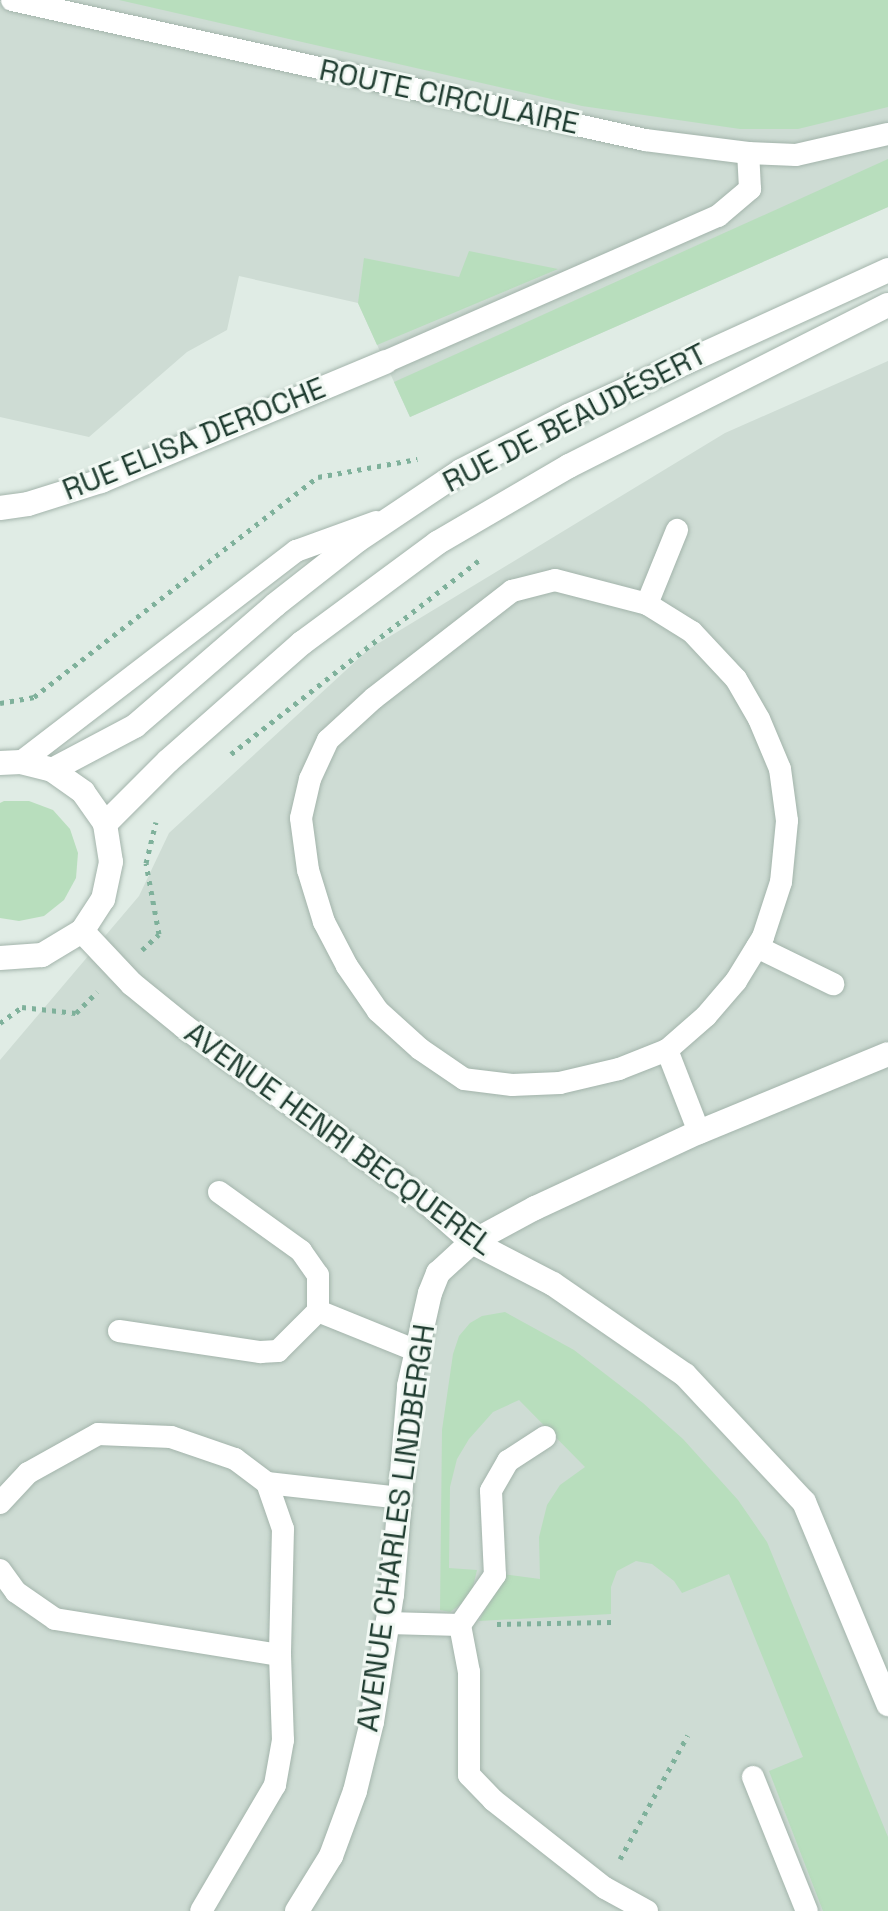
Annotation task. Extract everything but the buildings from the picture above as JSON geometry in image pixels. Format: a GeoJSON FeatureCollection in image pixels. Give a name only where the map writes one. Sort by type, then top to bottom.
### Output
{"type":"FeatureCollection","features":[{"type":"Feature","properties":{"kind":"street","name":"RUE DE BEAUDÉSERT"},"geometry":{"type":"LineString","coordinates":[[52,770],[135,726],[275,605],[396,514],[461,471],[568,416],[888,270]]}},
{"type":"Feature","properties":{"kind":"street","name":"RUE DE BEAUDÉSERT"},"geometry":{"type":"LineString","coordinates":[[105,824],[168,761],[302,643],[437,543],[569,466],[888,305]]}},
{"type":"Feature","properties":{"kind":"street","name":"RUE ELISA DEROCHE"},"geometry":{"type":"LineString","coordinates":[[0,508],[28,504],[101,481],[385,362]]}},
{"type":"Feature","properties":{"kind":"street"},"geometry":{"type":"LineString","coordinates":[[0,958],[42,955],[82,931],[103,899],[111,862],[105,824],[83,792],[52,770],[10,762]]}},
{"type":"Feature","properties":{"kind":"street","name":"AVENUE HENRI BECQUEREL"},"geometry":{"type":"LineString","coordinates":[[82,931],[132,984],[185,1027],[423,1199],[472,1242],[553,1284],[685,1375],[804,1502],[843,1588],[888,1704]]}},
{"type":"Feature","properties":{"kind":"street","name":"AVENUE CHARLES LINDBERGH"},"geometry":{"type":"LineString","coordinates":[[297,1911],[331,1856],[355,1791],[372,1722],[388,1623],[409,1386],[430,1293],[438,1273],[472,1242],[535,1208],[699,1132],[888,1054]]}},
{"type":"Feature","properties":{"kind":"lane","name":"ROUTE CIRCULAIRE"},"geometry":{"type":"LineString","coordinates":[[12,0],[645,140],[748,153],[796,155],[888,134]]}},
{"type":"Feature","properties":{"kind":"lane"},"geometry":{"type":"LineString","coordinates":[[385,362],[718,216],[750,189],[748,153]]}},
{"type":"Feature","properties":{"kind":"lane"},"geometry":{"type":"LineString","coordinates":[[10,762],[296,551],[396,514]]}},
{"type":"Feature","properties":{"kind":"lane"},"geometry":{"type":"LineString","coordinates":[[647,604],[677,530]]}},
{"type":"Feature","properties":{"kind":"lane"},"geometry":{"type":"LineString","coordinates":[[555,580],[647,604],[692,632],[736,679],[759,719],[780,769],[787,821],[781,882],[757,947],[736,981],[706,1016],[667,1050],[619,1069],[560,1083],[512,1085],[464,1079],[420,1049],[378,1011],[347,966],[324,922],[308,870],[301,818],[310,779],[328,740],[374,698],[512,591],[555,580]]}},
{"type":"Feature","properties":{"kind":"lane"},"geometry":{"type":"LineString","coordinates":[[757,947],[833,984]]}},
{"type":"Feature","properties":{"kind":"lane"},"geometry":{"type":"LineString","coordinates":[[667,1050],[699,1132]]}},
{"type":"Feature","properties":{"kind":"lane"},"geometry":{"type":"LineString","coordinates":[[119,1331],[260,1352],[278,1351],[318,1311],[318,1275],[301,1251],[219,1192]]}},
{"type":"Feature","properties":{"kind":"lane"},"geometry":{"type":"LineString","coordinates":[[318,1311],[417,1351]]}},
{"type":"Feature","properties":{"kind":"lane"},"geometry":{"type":"LineString","coordinates":[[0,1503],[28,1473],[98,1434],[171,1437],[235,1459],[267,1483],[400,1498]]}},
{"type":"Feature","properties":{"kind":"lane"},"geometry":{"type":"LineString","coordinates":[[545,1437],[508,1461],[491,1491],[495,1575],[460,1625],[469,1672],[469,1775],[493,1800],[605,1888],[647,1911]]}},
{"type":"Feature","properties":{"kind":"lane"},"geometry":{"type":"LineString","coordinates":[[201,1911],[275,1785],[283,1740],[280,1655],[283,1529],[267,1483]]}},
{"type":"Feature","properties":{"kind":"lane"},"geometry":{"type":"LineString","coordinates":[[0,1570],[16,1592],[55,1619],[280,1655]]}},
{"type":"Feature","properties":{"kind":"lane"},"geometry":{"type":"LineString","coordinates":[[388,1623],[460,1625]]}},
{"type":"Feature","properties":{"kind":"lane"},"geometry":{"type":"LineString","coordinates":[[753,1777],[807,1911]]}},
{"type":"Feature","properties":{"kind":"path"},"geometry":{"type":"LineString","coordinates":[[219,764],[348,659],[417,611],[492,547]]}},
{"type":"Feature","properties":{"kind":"path"},"geometry":{"type":"LineString","coordinates":[[0,703],[34,697]]}},
{"type":"Feature","properties":{"kind":"path"},"geometry":{"type":"LineString","coordinates":[[154,826],[159,818]]}},
{"type":"Feature","properties":{"kind":"path"},"geometry":{"type":"LineString","coordinates":[[460,1625],[612,1622]]}},
{"type":"Feature","properties":{"kind":"path"},"geometry":{"type":"LineString","coordinates":[[605,1888],[688,1735]]}},
{"type":"Feature","properties":{"kind":"shaded area"},"geometry":{"type":"Polygon","coordinates":[[[0,0],[888,0],[888,207],[410,417],[358,303],[239,276],[227,330],[187,352],[89,437],[0,417],[0,0]]]}},
{"type":"Feature","properties":{"kind":"shaded area"},"geometry":{"type":"Polygon","coordinates":[[[888,361],[888,1911],[0,1911],[0,1060],[139,896],[169,833],[369,649],[725,433],[888,361]]]}},
{"type":"Feature","properties":{"kind":"green space"},"geometry":{"type":"Polygon","coordinates":[[[119,0],[888,0],[888,107],[798,129],[740,129],[582,106],[119,0]]]}},
{"type":"Feature","properties":{"kind":"green space"},"geometry":{"type":"Polygon","coordinates":[[[888,159],[888,207],[410,417],[394,382],[888,159]]]}},
{"type":"Feature","properties":{"kind":"green space"},"geometry":{"type":"Polygon","coordinates":[[[469,251],[558,269],[377,345],[358,303],[364,258],[459,277],[469,251]]]}},
{"type":"Feature","properties":{"kind":"green space"},"geometry":{"type":"Polygon","coordinates":[[[29,801],[53,810],[70,829],[78,853],[76,878],[64,900],[44,916],[19,921],[0,918],[0,803],[29,801]]]}},
{"type":"Feature","properties":{"kind":"green space"},"geometry":{"type":"Polygon","coordinates":[[[505,1312],[574,1350],[643,1403],[683,1439],[738,1500],[767,1542],[888,1837],[888,1911],[823,1911],[769,1771],[803,1757],[729,1574],[682,1593],[674,1581],[652,1564],[636,1561],[617,1571],[611,1587],[611,1614],[479,1621],[503,1574],[540,1579],[539,1537],[547,1505],[560,1485],[585,1467],[519,1400],[493,1412],[469,1439],[457,1459],[450,1487],[449,1568],[477,1570],[472,1591],[463,1603],[450,1612],[440,1610],[442,1430],[453,1354],[459,1336],[470,1323],[482,1316],[505,1312]]]}}]}
